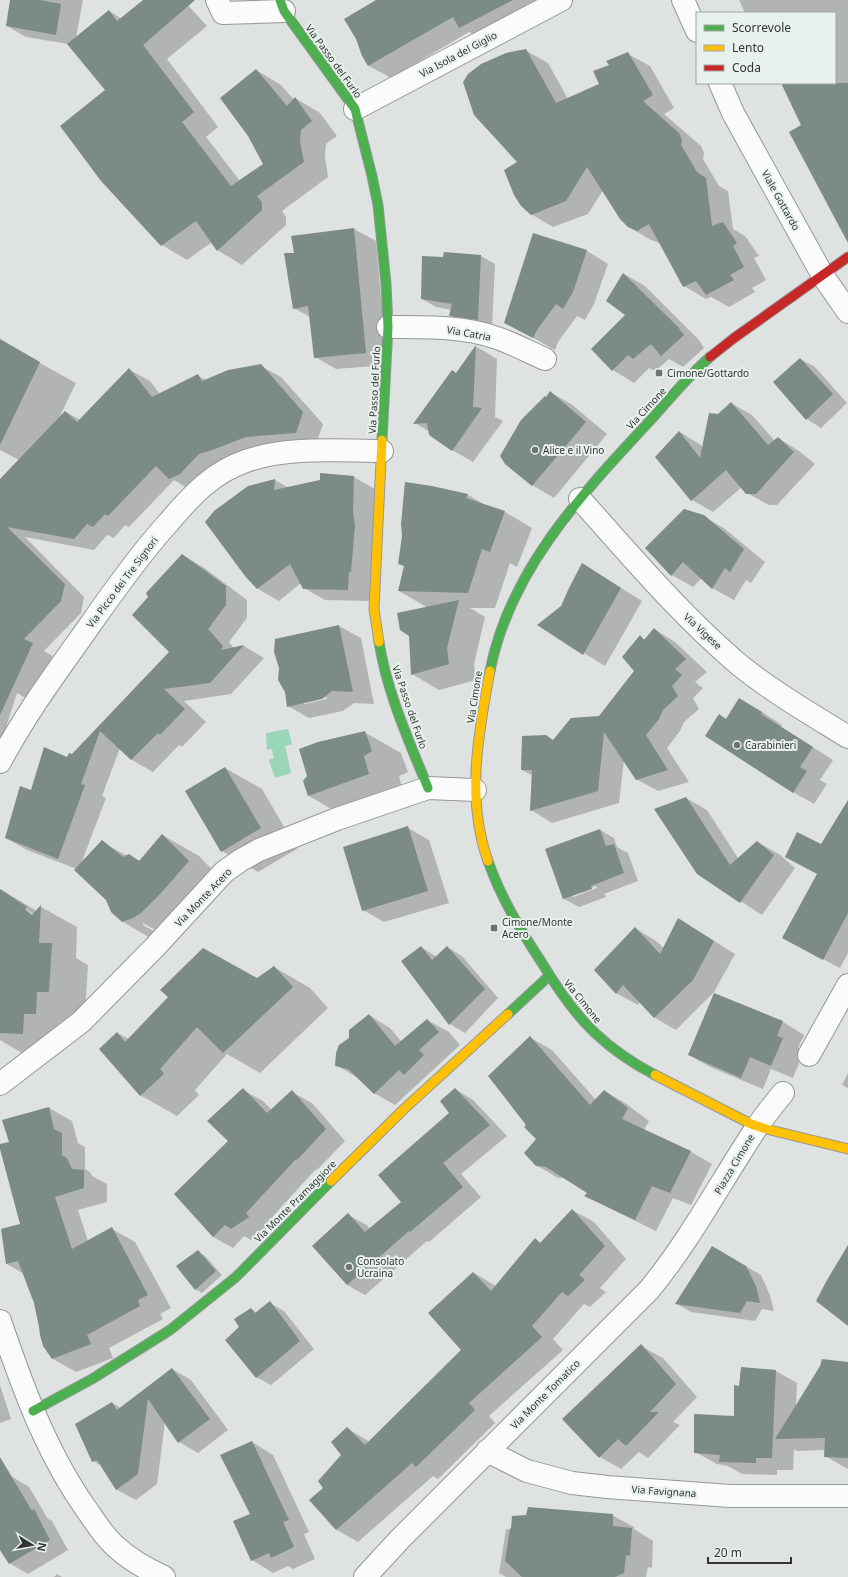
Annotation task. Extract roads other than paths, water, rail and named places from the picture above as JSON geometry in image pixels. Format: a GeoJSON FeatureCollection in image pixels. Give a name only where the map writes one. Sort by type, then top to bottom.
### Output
{"type":"FeatureCollection","features":[{"type":"Feature","properties":{"kind":"street"},"geometry":{"type":"LineString","coordinates":[[217,0],[223,13],[282,5]]}},
{"type":"Feature","properties":{"kind":"street","name":"Via Isola del Giglio"},"geometry":{"type":"LineString","coordinates":[[355,109],[561,0]]}},
{"type":"Feature","properties":{"kind":"street"},"geometry":{"type":"LineString","coordinates":[[683,0],[696,30]]}},
{"type":"Feature","properties":{"kind":"street","name":"Via Passo del Furlo"},"geometry":{"type":"LineString","coordinates":[[282,5],[355,109],[378,205],[386,283],[388,327],[374,609],[382,659],[392,695],[428,788]]}},
{"type":"Feature","properties":{"kind":"street","name":"Viale Gottardo"},"geometry":{"type":"LineString","coordinates":[[720,84],[733,113],[823,276],[848,312]]}},
{"type":"Feature","properties":{"kind":"street","name":"Via Cimone"},"geometry":{"type":"LineString","coordinates":[[757,1126],[663,1080],[620,1053],[596,1033],[581,1017],[549,976],[498,891],[487,863],[480,835],[475,790],[476,762],[487,681],[495,648],[506,614],[524,577],[551,536],[580,499],[699,366],[734,337],[848,257]]}},
{"type":"Feature","properties":{"kind":"street","name":"Via Catria"},"geometry":{"type":"LineString","coordinates":[[388,327],[467,330],[498,338],[545,359]]}},
{"type":"Feature","properties":{"kind":"street","name":"Via Picco dei Tre Signori"},"geometry":{"type":"LineString","coordinates":[[0,762],[28,712],[140,555],[187,501],[216,475],[246,461],[261,456],[280,453],[382,451]]}},
{"type":"Feature","properties":{"kind":"street","name":"Via Vigese"},"geometry":{"type":"LineString","coordinates":[[580,499],[660,590],[738,663],[796,704],[848,736]]}},
{"type":"Feature","properties":{"kind":"street","name":"Via Monte Acero"},"geometry":{"type":"LineString","coordinates":[[0,1084],[86,1018],[224,872],[232,866],[259,850],[337,819],[428,788],[475,790]]}},
{"type":"Feature","properties":{"kind":"street","name":"Via Monte Pramaggiore"},"geometry":{"type":"LineString","coordinates":[[33,1411],[92,1379],[170,1330],[236,1277],[297,1214],[404,1109],[549,976]]}},
{"type":"Feature","properties":{"kind":"street"},"geometry":{"type":"LineString","coordinates":[[809,1055],[848,985]]}},
{"type":"Feature","properties":{"kind":"street","name":"Piazza Cimone"},"geometry":{"type":"LineString","coordinates":[[712,1201],[757,1126],[783,1093]]}},
{"type":"Feature","properties":{"kind":"street","name":"Piazza Cimone"},"geometry":{"type":"LineString","coordinates":[[757,1126],[845,1148]]}},
{"type":"Feature","properties":{"kind":"street","name":"Via Monte Tomatico"},"geometry":{"type":"LineString","coordinates":[[365,1577],[487,1450],[649,1290],[674,1258],[712,1201]]}},
{"type":"Feature","properties":{"kind":"street"},"geometry":{"type":"LineString","coordinates":[[0,1321],[33,1411],[63,1473],[80,1502],[114,1546],[148,1570],[164,1577]]}},
{"type":"Feature","properties":{"kind":"street","name":"Via Favignana"},"geometry":{"type":"LineString","coordinates":[[487,1450],[527,1472],[572,1483],[730,1496],[848,1496]]}},
{"type":"Feature","properties":{"kind":"place","name":"Cimone/Gottardo"},"geometry":{"type":"Point","coordinates":[659,373]}},
{"type":"Feature","properties":{"kind":"place","name":"Alice e il Vino"},"geometry":{"type":"Point","coordinates":[535,450]}},
{"type":"Feature","properties":{"kind":"place","name":"Carabinieri"},"geometry":{"type":"Point","coordinates":[737,745]}},
{"type":"Feature","properties":{"kind":"place","name":"Cimone/Monte Acero"},"geometry":{"type":"Point","coordinates":[494,928]}},
{"type":"Feature","properties":{"kind":"place","name":"Consolato Ucraina"},"geometry":{"type":"Point","coordinates":[349,1267]}}]}
